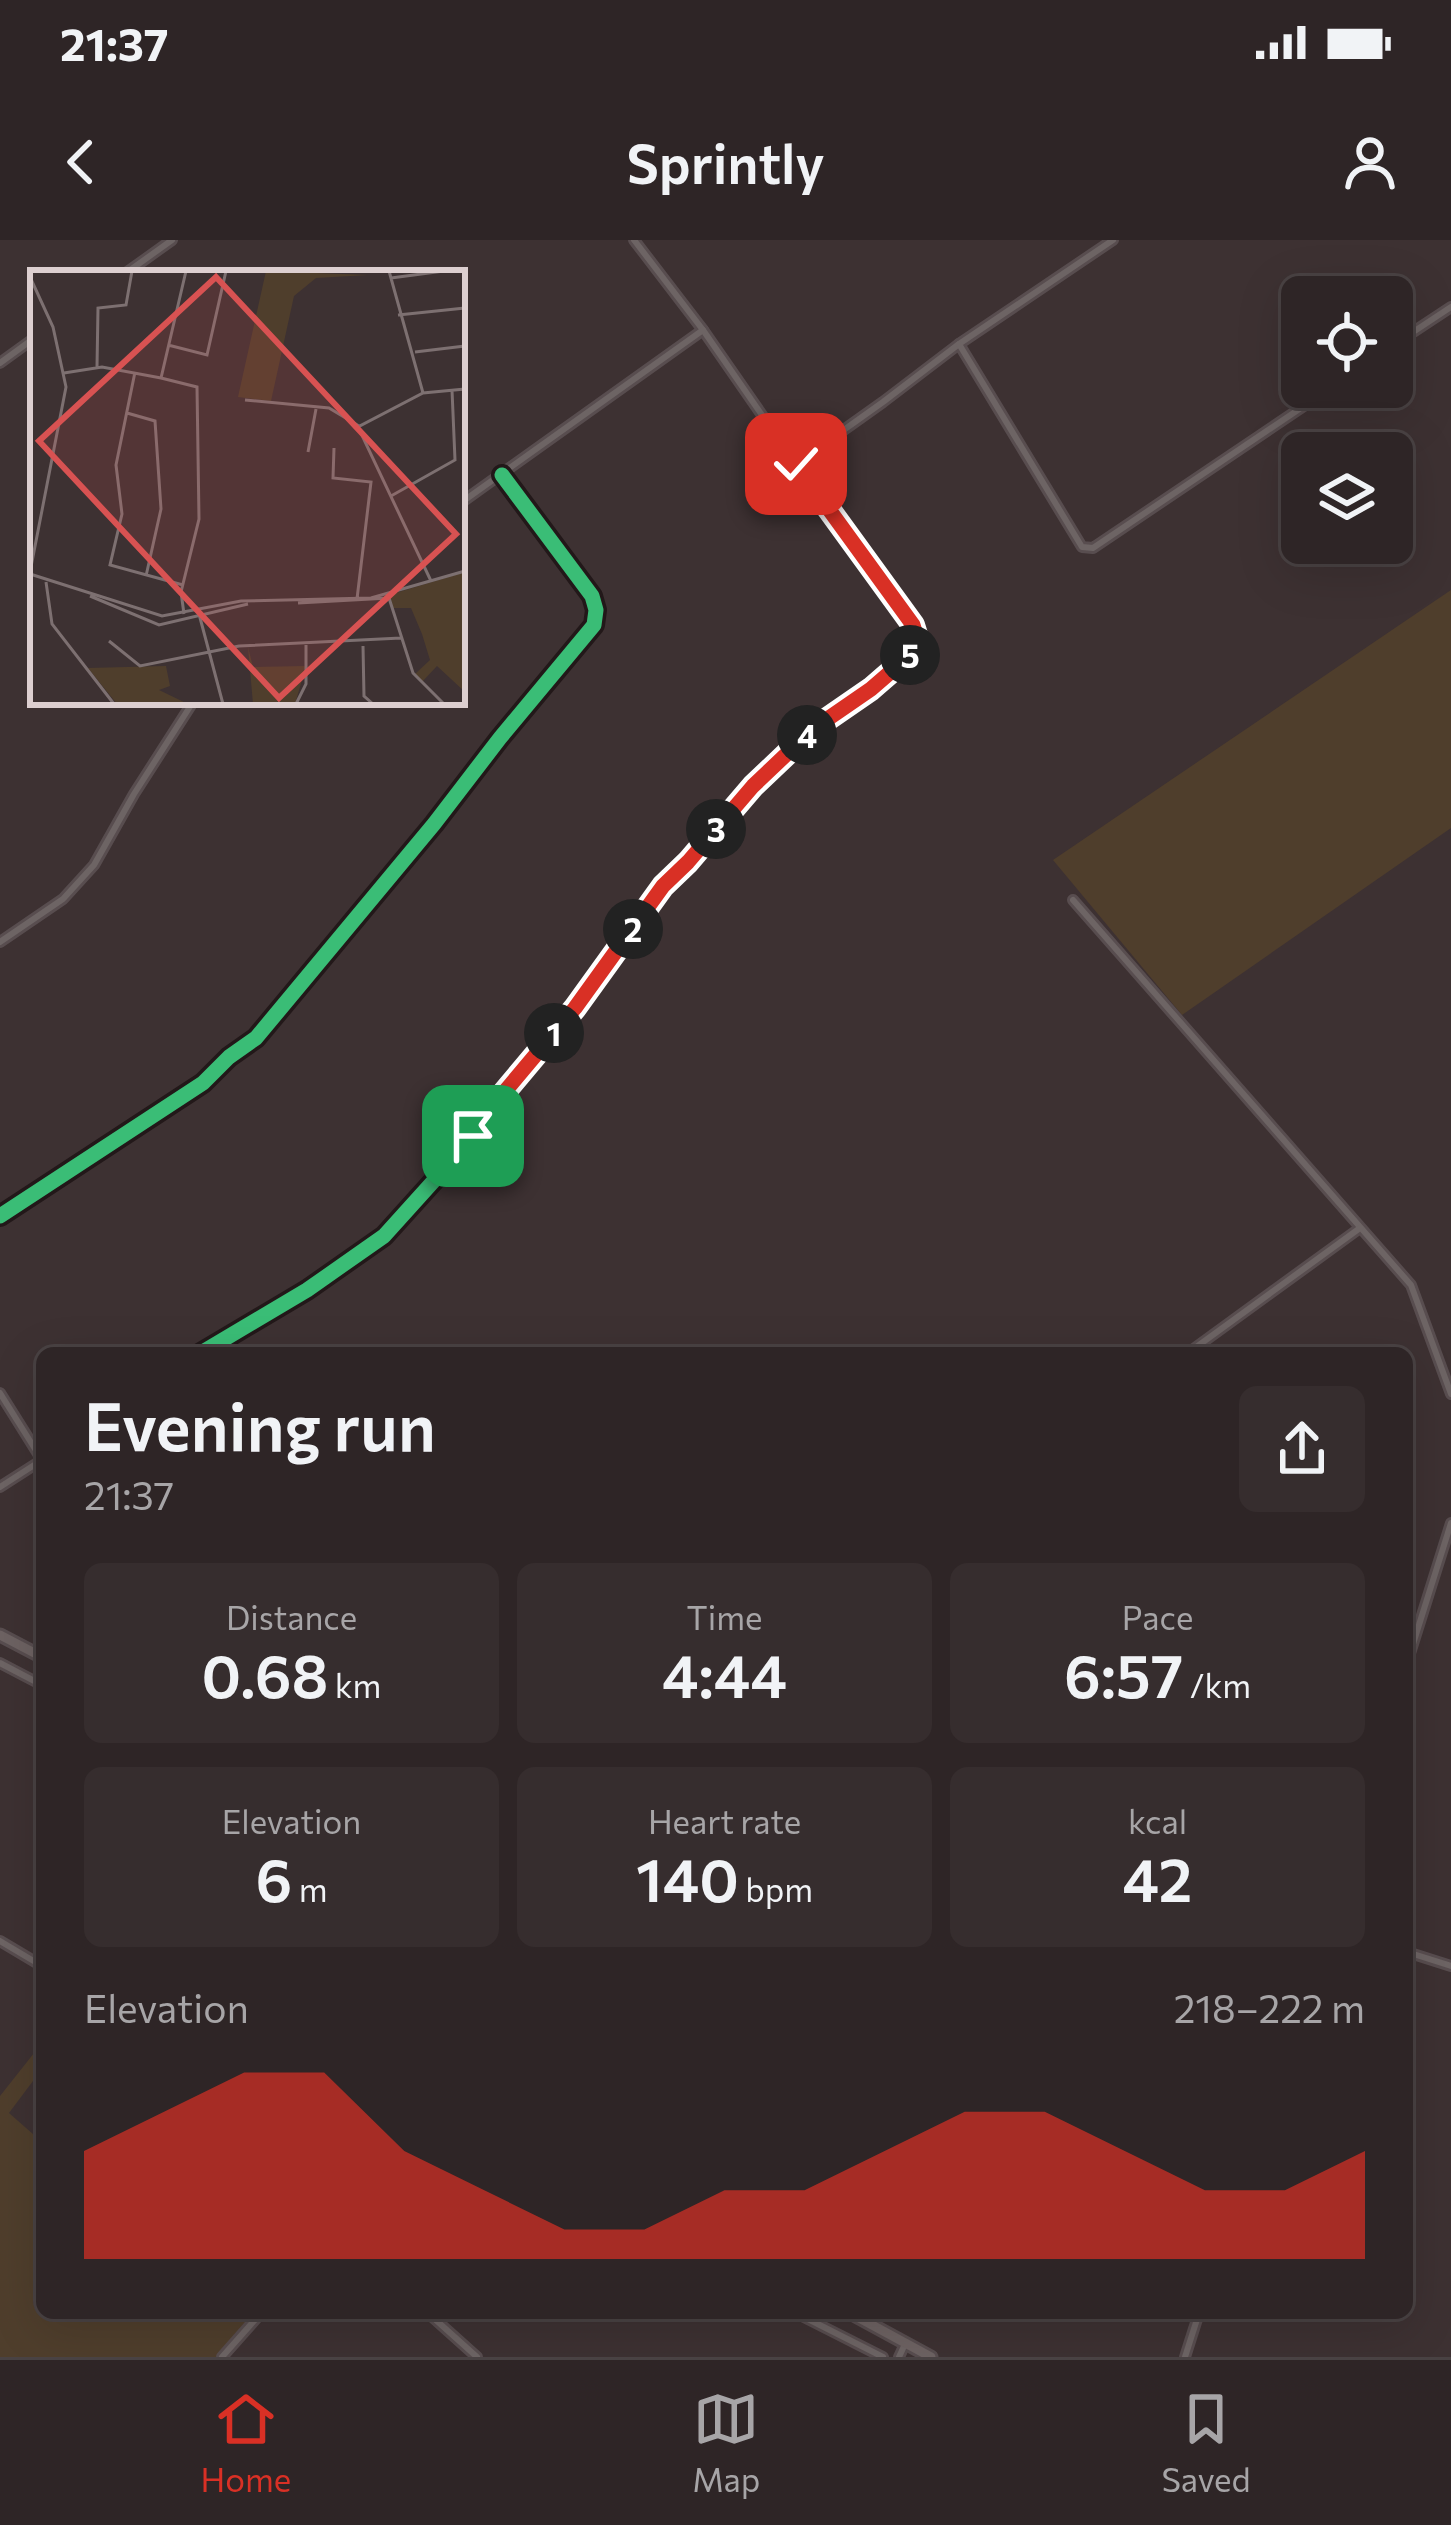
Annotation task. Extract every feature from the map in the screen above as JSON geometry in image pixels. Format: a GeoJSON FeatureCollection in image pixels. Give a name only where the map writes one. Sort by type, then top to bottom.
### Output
{"type":"FeatureCollection","features":[{"type":"Feature","properties":{"kind":"main road"},"geometry":{"type":"LineString","coordinates":[[0,1635],[36,1654]]}},
{"type":"Feature","properties":{"kind":"main road"},"geometry":{"type":"LineString","coordinates":[[861,2319],[931,2357]]}},
{"type":"Feature","properties":{"kind":"street"},"geometry":{"type":"LineString","coordinates":[[130,270],[172,240]]}},
{"type":"Feature","properties":{"kind":"street"},"geometry":{"type":"LineString","coordinates":[[211,1347],[307,1290],[384,1236],[467,1144],[575,1008],[663,886],[753,786],[813,729],[916,650],[913,625],[634,240]]}},
{"type":"Feature","properties":{"kind":"street"},"geometry":{"type":"LineString","coordinates":[[796,464],[959,344],[1113,240]]}},
{"type":"Feature","properties":{"kind":"street"},"geometry":{"type":"LineString","coordinates":[[1413,332],[1451,307]]}},
{"type":"Feature","properties":{"kind":"street"},"geometry":{"type":"LineString","coordinates":[[465,500],[703,330]]}},
{"type":"Feature","properties":{"kind":"street"},"geometry":{"type":"LineString","coordinates":[[0,363],[30,341]]}},
{"type":"Feature","properties":{"kind":"street"},"geometry":{"type":"LineString","coordinates":[[959,344],[1082,547],[1093,548],[1301,408]]}},
{"type":"Feature","properties":{"kind":"street"},"geometry":{"type":"LineString","coordinates":[[0,1216],[203,1084],[256,1038],[594,625],[592,596],[502,475]]}},
{"type":"Feature","properties":{"kind":"street"},"geometry":{"type":"LineString","coordinates":[[0,942],[63,899],[94,865],[191,705]]}},
{"type":"Feature","properties":{"kind":"street"},"geometry":{"type":"LineString","coordinates":[[1073,900],[1411,1285],[1451,1394]]}},
{"type":"Feature","properties":{"kind":"street"},"geometry":{"type":"LineString","coordinates":[[1196,1347],[1361,1227]]}},
{"type":"Feature","properties":{"kind":"street"},"geometry":{"type":"LineString","coordinates":[[0,1393],[36,1450]]}},
{"type":"Feature","properties":{"kind":"street"},"geometry":{"type":"LineString","coordinates":[[0,1487],[36,1464]]}},
{"type":"Feature","properties":{"kind":"street"},"geometry":{"type":"LineString","coordinates":[[1413,1644],[1451,1523]]}},
{"type":"Feature","properties":{"kind":"street"},"geometry":{"type":"LineString","coordinates":[[0,1664],[36,1682]]}},
{"type":"Feature","properties":{"kind":"street"},"geometry":{"type":"LineString","coordinates":[[0,1941],[36,1962]]}},
{"type":"Feature","properties":{"kind":"street"},"geometry":{"type":"LineString","coordinates":[[1413,1954],[1451,1966]]}},
{"type":"Feature","properties":{"kind":"street"},"geometry":{"type":"LineString","coordinates":[[222,2357],[255,2319]]}},
{"type":"Feature","properties":{"kind":"street"},"geometry":{"type":"LineString","coordinates":[[435,2319],[477,2357]]}},
{"type":"Feature","properties":{"kind":"street"},"geometry":{"type":"LineString","coordinates":[[808,2319],[883,2357]]}},
{"type":"Feature","properties":{"kind":"street"},"geometry":{"type":"LineString","coordinates":[[1185,2357],[1197,2319]]}},
{"type":"Feature","properties":{"kind":"street"},"geometry":{"type":"LineString","coordinates":[[899,2357],[905,2344]]}},
{"type":"Feature","properties":{"kind":"shaded area"},"geometry":{"type":"Polygon","coordinates":[[[1451,590],[1451,828],[1182,1015],[1053,860],[1451,590]]]}},
{"type":"Feature","properties":{"kind":"shaded area"},"geometry":{"type":"Polygon","coordinates":[[[36,2051],[36,2077],[9,2113],[36,2137],[36,2319],[242,2319],[247,2324],[218,2357],[0,2357],[0,2096],[36,2051]]]}},
{"type":"Feature","properties":{"kind":"cycle path"},"geometry":{"type":"LineString","coordinates":[[211,1347],[307,1290],[384,1236],[467,1144],[575,1008],[663,886],[753,786],[813,729],[916,650],[913,625],[796,464]]}},
{"type":"Feature","properties":{"kind":"cycle path"},"geometry":{"type":"LineString","coordinates":[[0,1216],[203,1083],[256,1038],[594,625],[592,596],[502,475]]}},
{"type":"Feature","properties":{"kind":"route"},"geometry":{"type":"LineString","coordinates":[[473,1136],[480,1121],[575,1008],[663,886],[753,786],[813,729],[916,650],[913,625],[796,464]]}}]}
